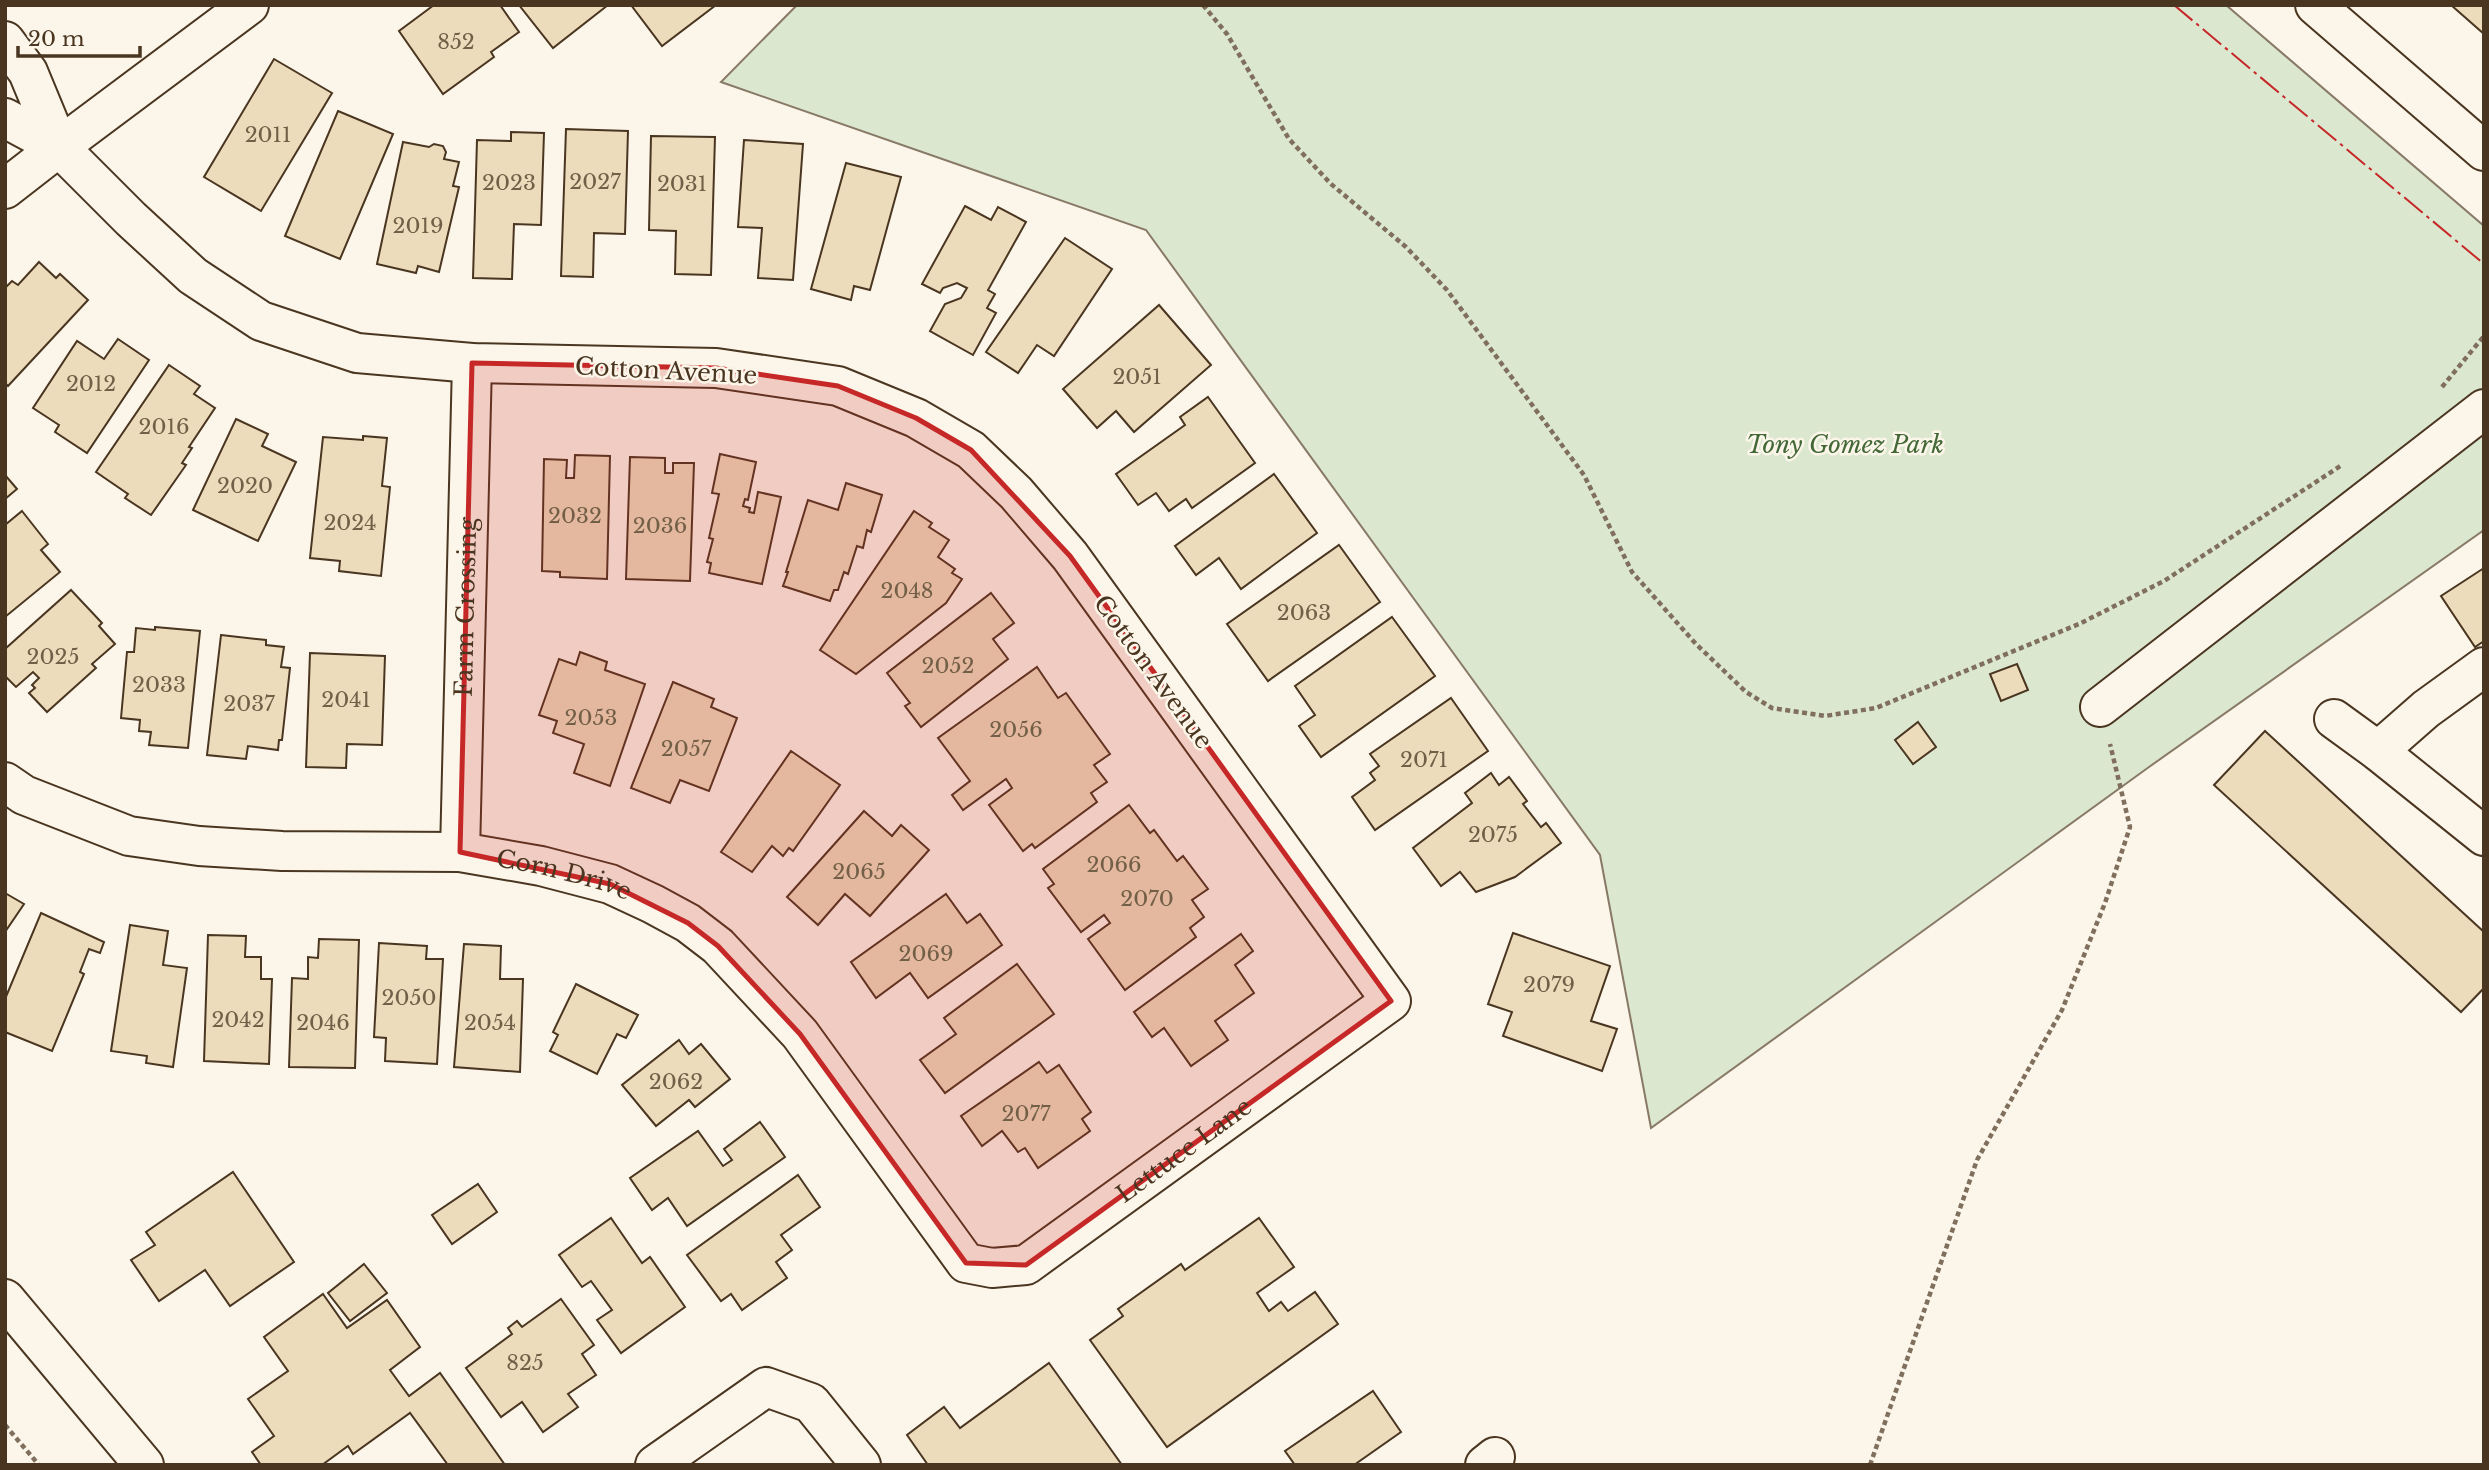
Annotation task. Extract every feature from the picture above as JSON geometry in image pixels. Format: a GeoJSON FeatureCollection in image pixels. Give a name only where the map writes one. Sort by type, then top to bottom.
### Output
{"type":"FeatureCollection","features":[{"type":"Feature","properties":{"kind":"street"},"geometry":{"type":"LineString","coordinates":[[5,189],[58,146],[249,5]]}},
{"type":"Feature","properties":{"kind":"street"},"geometry":{"type":"LineString","coordinates":[[2315,5],[2484,151]]}},
{"type":"Feature","properties":{"kind":"street","name":"Cotton Avenue"},"geometry":{"type":"LineString","coordinates":[[5,41],[28,72],[58,146]]}},
{"type":"Feature","properties":{"kind":"street","name":"Cotton Avenue"},"geometry":{"type":"LineString","coordinates":[[5,118],[58,146],[193,276],[261,321],[357,352],[472,363],[716,368],[838,386],[916,418],[971,450],[1016,493],[1070,556],[1391,1001]]}},
{"type":"Feature","properties":{"kind":"street","name":"Farm Crossing"},"geometry":{"type":"LineString","coordinates":[[460,852],[472,363]]}},
{"type":"Feature","properties":{"kind":"street"},"geometry":{"type":"LineString","coordinates":[[2101,707],[2484,409]]}},
{"type":"Feature","properties":{"kind":"street"},"geometry":{"type":"LineString","coordinates":[[2378,751],[2426,709],[2484,667]]}},
{"type":"Feature","properties":{"kind":"street"},"geometry":{"type":"LineString","coordinates":[[2334,719],[2484,836]]}},
{"type":"Feature","properties":{"kind":"street","name":"Corn Drive"},"geometry":{"type":"LineString","coordinates":[[5,782],[24,795],[129,836],[199,846],[282,851],[460,852],[541,866],[610,884],[688,923],[719,946],[800,1034],[966,1263]]}},
{"type":"Feature","properties":{"kind":"street","name":"Lettuce Lane"},"geometry":{"type":"LineString","coordinates":[[966,1263],[992,1268],[1026,1265],[1391,1001]]}},
{"type":"Feature","properties":{"kind":"street"},"geometry":{"type":"LineString","coordinates":[[5,1299],[144,1465]]}},
{"type":"Feature","properties":{"kind":"street"},"geometry":{"type":"LineString","coordinates":[[655,1465],[766,1387],[811,1403],[861,1465]]}},
{"type":"Feature","properties":{"kind":"path"},"geometry":{"type":"LineString","coordinates":[[1203,5],[1227,34],[1289,139],[1331,184],[1406,247],[1447,290],[1584,475],[1632,572],[1696,644],[1746,692],[1772,708],[1825,716],[1876,708],[2079,624],[2164,581],[2343,464]]}},
{"type":"Feature","properties":{"kind":"path"},"geometry":{"type":"LineString","coordinates":[[2441,389],[2484,336]]}},
{"type":"Feature","properties":{"kind":"path"},"geometry":{"type":"LineString","coordinates":[[1870,1465],[1977,1160],[2062,1010],[2105,903],[2130,827],[2101,707]]}},
{"type":"Feature","properties":{"kind":"path"},"geometry":{"type":"LineString","coordinates":[[5,1424],[39,1465]]}},
{"type":"Feature","properties":{"kind":"highlighted area"},"geometry":{"type":"Polygon","coordinates":[[[472,363],[716,368],[838,386],[916,418],[971,450],[1070,556],[1391,1001],[1026,1265],[966,1263],[800,1034],[718,946],[688,923],[610,884],[460,852],[472,363]]]}},
{"type":"Feature","properties":{"kind":"green space","name":"Tony Gomez Park"},"geometry":{"type":"Polygon","coordinates":[[[797,5],[2226,5],[2484,226],[2484,530],[2149,767],[1651,1128],[1600,855],[1146,230],[721,82],[797,5]]]}},
{"type":"Feature","properties":{"kind":"building"},"geometry":{"type":"Polygon","coordinates":[[[434,5],[500,5],[519,32],[491,52],[494,57],[443,94],[399,31],[434,5]]]}},
{"type":"Feature","properties":{"kind":"building"},"geometry":{"type":"Polygon","coordinates":[[[519,5],[608,5],[553,48],[519,5]]]}},
{"type":"Feature","properties":{"kind":"building"},"geometry":{"type":"Polygon","coordinates":[[[631,5],[716,5],[662,46],[631,5]]]}},
{"type":"Feature","properties":{"kind":"building"},"geometry":{"type":"Polygon","coordinates":[[[2451,5],[2484,5],[2484,34],[2451,5]]]}},
{"type":"Feature","properties":{"kind":"building"},"geometry":{"type":"Polygon","coordinates":[[[274,59],[332,93],[261,211],[204,177],[274,59]]]}},
{"type":"Feature","properties":{"kind":"building"},"geometry":{"type":"Polygon","coordinates":[[[338,111],[393,134],[340,259],[285,236],[338,111]]]}},
{"type":"Feature","properties":{"kind":"building"},"geometry":{"type":"Polygon","coordinates":[[[566,129],[628,131],[625,234],[594,233],[593,277],[561,276],[566,129]]]}},
{"type":"Feature","properties":{"kind":"building"},"geometry":{"type":"Polygon","coordinates":[[[511,132],[544,133],[541,225],[514,224],[512,279],[473,278],[477,140],[511,141],[511,132]]]}},
{"type":"Feature","properties":{"kind":"building"},"geometry":{"type":"Polygon","coordinates":[[[651,136],[715,137],[711,275],[675,274],[676,231],[649,230],[651,136]]]}},
{"type":"Feature","properties":{"kind":"building"},"geometry":{"type":"Polygon","coordinates":[[[744,140],[803,144],[793,280],[758,278],[762,228],[738,227],[744,140]]]}},
{"type":"Feature","properties":{"kind":"building"},"geometry":{"type":"Polygon","coordinates":[[[403,142],[429,147],[434,144],[443,146],[446,152],[444,159],[459,162],[453,186],[459,187],[439,272],[418,266],[416,273],[377,264],[403,142]]]}},
{"type":"Feature","properties":{"kind":"building"},"geometry":{"type":"Polygon","coordinates":[[[846,163],[901,177],[870,290],[854,286],[851,300],[811,289],[846,163]]]}},
{"type":"Feature","properties":{"kind":"building"},"geometry":{"type":"Polygon","coordinates":[[[965,206],[991,220],[998,207],[1026,222],[988,290],[995,294],[987,308],[996,313],[973,355],[930,331],[945,304],[961,298],[967,288],[957,283],[943,288],[940,293],[922,284],[965,206]]]}},
{"type":"Feature","properties":{"kind":"building"},"geometry":{"type":"Polygon","coordinates":[[[1065,238],[1112,269],[1054,356],[1037,345],[1018,373],[986,352],[1065,238]]]}},
{"type":"Feature","properties":{"kind":"building"},"geometry":{"type":"Polygon","coordinates":[[[39,262],[56,278],[60,274],[88,300],[8,386],[5,383],[5,288],[12,281],[18,285],[39,262]]]}},
{"type":"Feature","properties":{"kind":"building"},"geometry":{"type":"Polygon","coordinates":[[[1159,305],[1211,365],[1134,432],[1116,411],[1097,428],[1063,389],[1159,305]]]}},
{"type":"Feature","properties":{"kind":"building"},"geometry":{"type":"Polygon","coordinates":[[[118,339],[149,360],[87,453],[55,432],[59,425],[33,408],[77,341],[104,359],[118,339]]]}},
{"type":"Feature","properties":{"kind":"building"},"geometry":{"type":"Polygon","coordinates":[[[169,365],[200,386],[194,394],[215,408],[189,447],[192,448],[182,463],[186,465],[151,515],[125,498],[128,494],[96,472],[169,365]]]}},
{"type":"Feature","properties":{"kind":"building"},"geometry":{"type":"Polygon","coordinates":[[[1208,397],[1255,463],[1192,508],[1186,499],[1169,511],[1156,493],[1138,505],[1116,474],[1185,425],[1180,417],[1208,397]]]}},
{"type":"Feature","properties":{"kind":"building"},"geometry":{"type":"Polygon","coordinates":[[[236,419],[268,434],[262,446],[296,462],[258,541],[193,510],[236,419]]]}},
{"type":"Feature","properties":{"kind":"building"},"geometry":{"type":"Polygon","coordinates":[[[363,436],[387,438],[382,486],[390,487],[381,576],[339,571],[340,561],[310,558],[323,437],[363,440],[363,436]]]}},
{"type":"Feature","properties":{"kind":"building"},"geometry":{"type":"Polygon","coordinates":[[[720,454],[756,462],[748,500],[745,499],[743,506],[750,508],[749,512],[754,513],[758,492],[781,497],[762,584],[709,573],[711,563],[707,562],[713,539],[709,538],[719,494],[712,493],[720,454]]]}},
{"type":"Feature","properties":{"kind":"building"},"geometry":{"type":"Polygon","coordinates":[[[575,455],[610,456],[607,579],[560,577],[560,572],[542,571],[544,459],[567,460],[566,478],[574,478],[575,455]]]}},
{"type":"Feature","properties":{"kind":"building"},"geometry":{"type":"Polygon","coordinates":[[[630,457],[665,458],[665,473],[673,473],[673,463],[694,463],[690,581],[626,579],[630,457]]]}},
{"type":"Feature","properties":{"kind":"building"},"geometry":{"type":"Polygon","coordinates":[[[1274,474],[1317,533],[1241,589],[1219,558],[1196,575],[1175,546],[1274,474]]]}},
{"type":"Feature","properties":{"kind":"building"},"geometry":{"type":"Polygon","coordinates":[[[5,475],[17,489],[5,499],[5,475]]]}},
{"type":"Feature","properties":{"kind":"building"},"geometry":{"type":"Polygon","coordinates":[[[846,483],[882,495],[871,532],[867,530],[863,548],[857,546],[848,574],[844,572],[838,590],[834,590],[830,601],[783,586],[808,500],[838,510],[846,483]]]}},
{"type":"Feature","properties":{"kind":"building"},"geometry":{"type":"Polygon","coordinates":[[[22,511],[48,544],[41,550],[60,572],[5,617],[5,525],[22,511]]]}},
{"type":"Feature","properties":{"kind":"building"},"geometry":{"type":"Polygon","coordinates":[[[914,511],[932,523],[929,527],[949,540],[938,557],[955,569],[952,573],[962,579],[946,603],[856,674],[820,650],[914,511]]]}},
{"type":"Feature","properties":{"kind":"building"},"geometry":{"type":"Polygon","coordinates":[[[1339,545],[1380,602],[1268,681],[1227,624],[1339,545]]]}},
{"type":"Feature","properties":{"kind":"building"},"geometry":{"type":"Polygon","coordinates":[[[2484,568],[2484,641],[2475,647],[2441,596],[2484,568]]]}},
{"type":"Feature","properties":{"kind":"building"},"geometry":{"type":"Polygon","coordinates":[[[71,590],[102,623],[99,626],[115,644],[92,664],[96,668],[47,712],[29,693],[35,688],[32,685],[39,678],[33,672],[16,687],[5,676],[5,649],[71,590]]]}},
{"type":"Feature","properties":{"kind":"building"},"geometry":{"type":"Polygon","coordinates":[[[991,593],[1014,623],[993,639],[1008,659],[921,727],[905,706],[910,703],[887,673],[991,593]]]}},
{"type":"Feature","properties":{"kind":"building"},"geometry":{"type":"Polygon","coordinates":[[[1392,617],[1435,676],[1321,757],[1299,726],[1315,715],[1295,686],[1392,617]]]}},
{"type":"Feature","properties":{"kind":"building"},"geometry":{"type":"Polygon","coordinates":[[[155,627],[200,631],[188,748],[149,745],[151,732],[139,731],[140,720],[121,718],[127,652],[134,652],[136,628],[155,630],[155,627]]]}},
{"type":"Feature","properties":{"kind":"building"},"geometry":{"type":"Polygon","coordinates":[[[221,635],[266,640],[266,645],[284,647],[281,667],[290,668],[282,740],[279,740],[278,750],[248,746],[246,759],[207,755],[221,635]]]}},
{"type":"Feature","properties":{"kind":"building"},"geometry":{"type":"Polygon","coordinates":[[[580,652],[607,662],[605,670],[645,684],[610,786],[574,773],[584,744],[553,733],[557,721],[539,715],[559,659],[576,665],[580,652]]]}},
{"type":"Feature","properties":{"kind":"building"},"geometry":{"type":"Polygon","coordinates":[[[310,653],[385,656],[382,745],[347,744],[346,768],[306,767],[310,653]]]}},
{"type":"Feature","properties":{"kind":"building"},"geometry":{"type":"Polygon","coordinates":[[[2017,664],[2028,690],[2001,701],[1990,674],[2017,664]]]}},
{"type":"Feature","properties":{"kind":"building"},"geometry":{"type":"Polygon","coordinates":[[[1037,667],[1058,698],[1066,693],[1110,754],[1094,765],[1107,782],[1091,793],[1097,802],[1035,848],[1032,844],[1023,851],[989,805],[1012,788],[1006,779],[963,810],[952,795],[970,781],[938,738],[1037,667]]]}},
{"type":"Feature","properties":{"kind":"building"},"geometry":{"type":"Polygon","coordinates":[[[673,682],[714,699],[711,707],[737,718],[709,791],[680,780],[670,803],[631,788],[673,682]]]}},
{"type":"Feature","properties":{"kind":"building"},"geometry":{"type":"Polygon","coordinates":[[[1451,698],[1488,751],[1375,830],[1352,797],[1375,780],[1370,773],[1379,766],[1370,754],[1451,698]]]}},
{"type":"Feature","properties":{"kind":"building"},"geometry":{"type":"Polygon","coordinates":[[[1918,722],[1936,747],[1913,764],[1895,740],[1918,722]]]}},
{"type":"Feature","properties":{"kind":"building"},"geometry":{"type":"Polygon","coordinates":[[[2265,731],[2484,932],[2484,988],[2461,1012],[2214,785],[2265,731]]]}},
{"type":"Feature","properties":{"kind":"building"},"geometry":{"type":"Polygon","coordinates":[[[791,751],[840,785],[793,851],[789,848],[783,856],[772,846],[752,872],[721,852],[791,751]]]}},
{"type":"Feature","properties":{"kind":"building"},"geometry":{"type":"Polygon","coordinates":[[[1491,773],[1499,785],[1509,777],[1527,801],[1523,804],[1541,827],[1546,823],[1561,843],[1515,877],[1476,892],[1460,872],[1441,886],[1413,848],[1472,803],[1465,793],[1491,773]]]}},
{"type":"Feature","properties":{"kind":"building"},"geometry":{"type":"Polygon","coordinates":[[[1129,805],[1150,833],[1154,830],[1177,861],[1183,856],[1208,889],[1192,900],[1204,917],[1190,928],[1196,937],[1125,990],[1088,939],[1110,923],[1104,915],[1081,932],[1048,888],[1054,884],[1043,869],[1129,805]]]}},
{"type":"Feature","properties":{"kind":"building"},"geometry":{"type":"Polygon","coordinates":[[[864,811],[892,836],[901,825],[929,850],[870,916],[845,894],[818,925],[787,897],[864,811]]]}},
{"type":"Feature","properties":{"kind":"building"},"geometry":{"type":"Polygon","coordinates":[[[5,893],[24,904],[5,932],[5,893]]]}},
{"type":"Feature","properties":{"kind":"building"},"geometry":{"type":"Polygon","coordinates":[[[946,894],[967,923],[980,914],[1002,945],[928,998],[910,973],[876,998],[851,962],[946,894]]]}},
{"type":"Feature","properties":{"kind":"building"},"geometry":{"type":"Polygon","coordinates":[[[41,913],[104,942],[100,953],[89,949],[80,972],[84,974],[52,1051],[5,1032],[5,999],[41,913]]]}},
{"type":"Feature","properties":{"kind":"building"},"geometry":{"type":"Polygon","coordinates":[[[130,925],[168,931],[163,965],[187,968],[173,1067],[146,1063],[147,1056],[111,1051],[130,925]]]}},
{"type":"Feature","properties":{"kind":"building"},"geometry":{"type":"Polygon","coordinates":[[[1513,933],[1610,966],[1591,1021],[1617,1029],[1602,1071],[1503,1036],[1512,1012],[1488,1004],[1513,933]]]}},
{"type":"Feature","properties":{"kind":"building"},"geometry":{"type":"Polygon","coordinates":[[[1241,934],[1253,951],[1235,965],[1254,993],[1215,1021],[1228,1040],[1191,1066],[1164,1028],[1152,1037],[1134,1012],[1241,934]]]}},
{"type":"Feature","properties":{"kind":"building"},"geometry":{"type":"Polygon","coordinates":[[[208,935],[246,936],[245,957],[261,957],[261,979],[272,979],[269,1064],[204,1061],[208,935]]]}},
{"type":"Feature","properties":{"kind":"building"},"geometry":{"type":"Polygon","coordinates":[[[319,939],[359,940],[355,1068],[289,1067],[292,978],[308,979],[308,957],[318,958],[319,939]]]}},
{"type":"Feature","properties":{"kind":"building"},"geometry":{"type":"Polygon","coordinates":[[[379,943],[427,946],[426,959],[443,959],[437,1064],[385,1061],[386,1038],[374,1037],[379,943]]]}},
{"type":"Feature","properties":{"kind":"building"},"geometry":{"type":"Polygon","coordinates":[[[464,944],[501,946],[500,979],[523,979],[520,1072],[454,1067],[464,944]]]}},
{"type":"Feature","properties":{"kind":"building"},"geometry":{"type":"Polygon","coordinates":[[[1017,964],[1054,1014],[945,1093],[920,1060],[956,1034],[944,1018],[1017,964]]]}},
{"type":"Feature","properties":{"kind":"building"},"geometry":{"type":"Polygon","coordinates":[[[576,984],[638,1015],[626,1038],[617,1034],[597,1074],[550,1051],[558,1035],[553,1032],[576,984]]]}},
{"type":"Feature","properties":{"kind":"building"},"geometry":{"type":"Polygon","coordinates":[[[679,1040],[689,1054],[701,1044],[730,1079],[695,1107],[689,1100],[656,1126],[622,1085],[679,1040]]]}},
{"type":"Feature","properties":{"kind":"building"},"geometry":{"type":"Polygon","coordinates":[[[1039,1062],[1047,1073],[1059,1065],[1091,1112],[1082,1119],[1090,1131],[1038,1168],[1025,1148],[1018,1152],[1002,1131],[982,1146],[961,1116],[1039,1062]]]}},
{"type":"Feature","properties":{"kind":"building"},"geometry":{"type":"Polygon","coordinates":[[[760,1122],[785,1157],[687,1226],[668,1198],[652,1210],[630,1178],[698,1131],[723,1166],[732,1160],[724,1149],[760,1122]]]}},
{"type":"Feature","properties":{"kind":"building"},"geometry":{"type":"Polygon","coordinates":[[[233,1172],[294,1262],[230,1306],[205,1270],[159,1301],[131,1260],[155,1245],[146,1232],[233,1172]]]}},
{"type":"Feature","properties":{"kind":"building"},"geometry":{"type":"Polygon","coordinates":[[[798,1175],[820,1207],[781,1235],[792,1250],[776,1262],[787,1278],[742,1310],[731,1294],[721,1301],[687,1255],[798,1175]]]}},
{"type":"Feature","properties":{"kind":"building"},"geometry":{"type":"Polygon","coordinates":[[[478,1184],[497,1212],[452,1244],[432,1215],[478,1184]]]}},
{"type":"Feature","properties":{"kind":"building"},"geometry":{"type":"Polygon","coordinates":[[[611,1218],[642,1263],[650,1257],[685,1307],[621,1353],[597,1320],[612,1310],[591,1281],[582,1287],[559,1255],[611,1218]]]}},
{"type":"Feature","properties":{"kind":"building"},"geometry":{"type":"Polygon","coordinates":[[[1259,1218],[1294,1267],[1257,1293],[1269,1311],[1281,1302],[1288,1311],[1315,1292],[1338,1324],[1167,1447],[1090,1340],[1123,1316],[1118,1309],[1181,1264],[1185,1270],[1259,1218]]]}},
{"type":"Feature","properties":{"kind":"building"},"geometry":{"type":"Polygon","coordinates":[[[364,1264],[387,1293],[350,1321],[328,1293],[364,1264]]]}},
{"type":"Feature","properties":{"kind":"building"},"geometry":{"type":"Polygon","coordinates":[[[323,1294],[347,1328],[387,1300],[420,1347],[390,1370],[409,1396],[440,1373],[505,1465],[448,1465],[410,1413],[353,1454],[348,1446],[322,1465],[261,1465],[252,1452],[274,1436],[248,1399],[288,1371],[264,1337],[323,1294]]]}},
{"type":"Feature","properties":{"kind":"building"},"geometry":{"type":"Polygon","coordinates":[[[561,1299],[594,1345],[582,1354],[596,1375],[568,1394],[578,1407],[543,1432],[522,1402],[501,1417],[466,1368],[512,1334],[508,1328],[517,1321],[522,1327],[561,1299]]]}},
{"type":"Feature","properties":{"kind":"building"},"geometry":{"type":"Polygon","coordinates":[[[1049,1363],[1122,1465],[928,1465],[907,1435],[944,1407],[960,1428],[1049,1363]]]}},
{"type":"Feature","properties":{"kind":"building"},"geometry":{"type":"Polygon","coordinates":[[[1373,1391],[1401,1432],[1354,1465],[1295,1465],[1285,1451],[1373,1391]]]}},
{"type":"Feature","properties":{"kind":"power"},"geometry":{"type":"LineString","coordinates":[[2174,5],[2484,264]]}}]}
